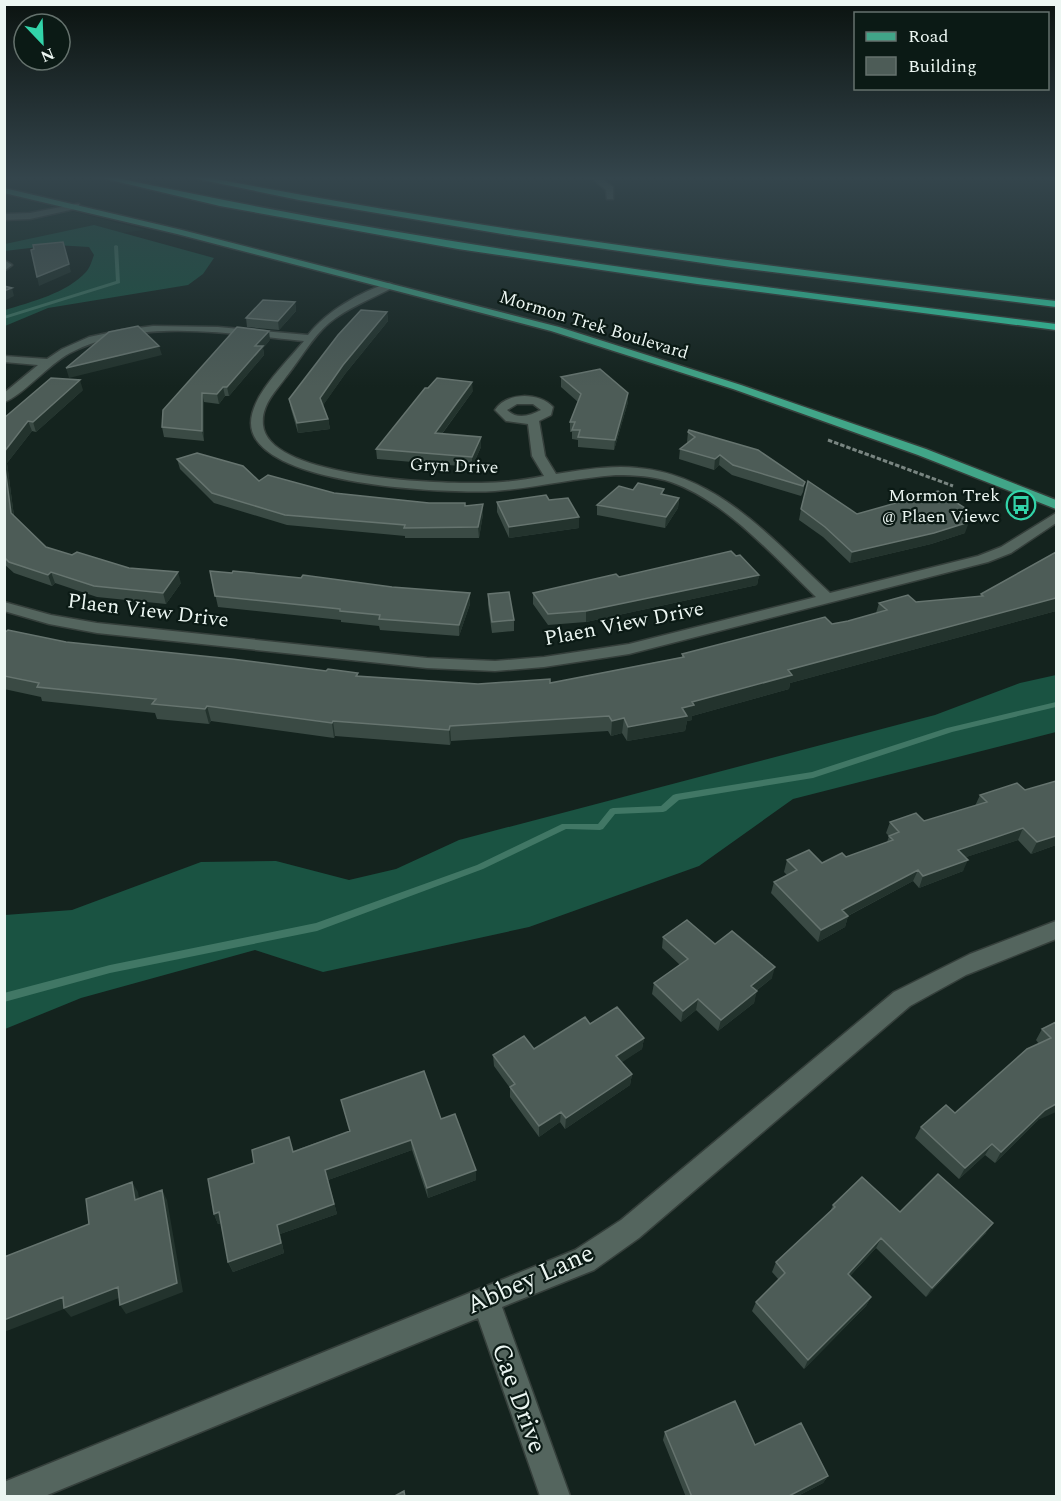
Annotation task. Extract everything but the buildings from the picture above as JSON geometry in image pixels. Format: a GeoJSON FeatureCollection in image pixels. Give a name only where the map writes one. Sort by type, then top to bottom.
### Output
{"type":"FeatureCollection","features":[{"type":"Feature","properties":{"kind":"highway"},"geometry":{"type":"LineString","coordinates":[[467,247],[707,283],[1056,327]]}},
{"type":"Feature","properties":{"kind":"highway"},"geometry":{"type":"LineString","coordinates":[[604,247],[1056,304]]}},
{"type":"Feature","properties":{"kind":"main road","name":"Mormon Trek Boulevard"},"geometry":{"type":"LineString","coordinates":[[237,247],[513,317],[661,361],[922,452],[1056,506]]}},
{"type":"Feature","properties":{"kind":"street"},"geometry":{"type":"LineString","coordinates":[[4,263],[7,265],[4,268]]}},
{"type":"Feature","properties":{"kind":"street","name":"Gryn Drive"},"geometry":{"type":"LineString","coordinates":[[389,286],[333,315],[309,338],[261,402],[256,413],[257,426],[261,438],[272,450],[292,463],[333,475],[465,488],[494,487],[600,471],[657,474],[683,481],[704,491],[727,507],[827,599]]}},
{"type":"Feature","properties":{"kind":"street"},"geometry":{"type":"LineString","coordinates":[[4,399],[48,362],[89,341],[131,331],[191,330],[309,338]]}},
{"type":"Feature","properties":{"kind":"street"},"geometry":{"type":"LineString","coordinates":[[4,358],[48,362]]}},
{"type":"Feature","properties":{"kind":"street"},"geometry":{"type":"LineString","coordinates":[[532,420],[537,428],[537,450],[541,464],[552,478]]}},
{"type":"Feature","properties":{"kind":"street","name":"Plaen View Drive"},"geometry":{"type":"LineString","coordinates":[[4,606],[49,619],[97,628],[427,663],[495,666],[544,662],[611,652],[983,560],[1006,550],[1056,518]]}},
{"type":"Feature","properties":{"kind":"street","name":"Abbey Lane"},"geometry":{"type":"LineString","coordinates":[[8,1497],[584,1260],[630,1229],[902,999],[934,980],[980,958],[1056,930]]}},
{"type":"Feature","properties":{"kind":"street","name":"Cae Drive"},"geometry":{"type":"LineString","coordinates":[[485,1299],[555,1497]]}},
{"type":"Feature","properties":{"kind":"path"},"geometry":{"type":"LineString","coordinates":[[818,436],[960,489]]}},
{"type":"Feature","properties":{"kind":"green space"},"geometry":{"type":"Polygon","coordinates":[[[5,247],[38,247],[5,251],[5,247]]]}},
{"type":"Feature","properties":{"kind":"green space"},"geometry":{"type":"Polygon","coordinates":[[[89,247],[174,247],[214,258],[203,274],[188,285],[48,308],[5,326],[5,310],[48,296],[69,286],[87,270],[94,255],[89,247]]]}},
{"type":"Feature","properties":{"kind":"green space"},"geometry":{"type":"Polygon","coordinates":[[[1056,675],[1056,732],[793,799],[699,866],[529,927],[323,972],[255,950],[81,998],[5,1029],[5,915],[72,910],[201,862],[276,861],[349,880],[396,869],[459,840],[935,715],[1020,683],[1056,675]]]}},
{"type":"Feature","properties":{"kind":"waterway"},"geometry":{"type":"LineString","coordinates":[[4,318],[118,282],[116,247]]}},
{"type":"Feature","properties":{"kind":"waterway"},"geometry":{"type":"LineString","coordinates":[[4,998],[110,969],[317,927],[480,867],[565,826],[600,827],[613,811],[663,809],[676,797],[813,775],[950,730],[1056,705]]}},
{"type":"Feature","properties":{"kind":"place","name":"Mormon Trek @ Plaen Viewc"},"geometry":{"type":"Point","coordinates":[1021,505]}}]}
